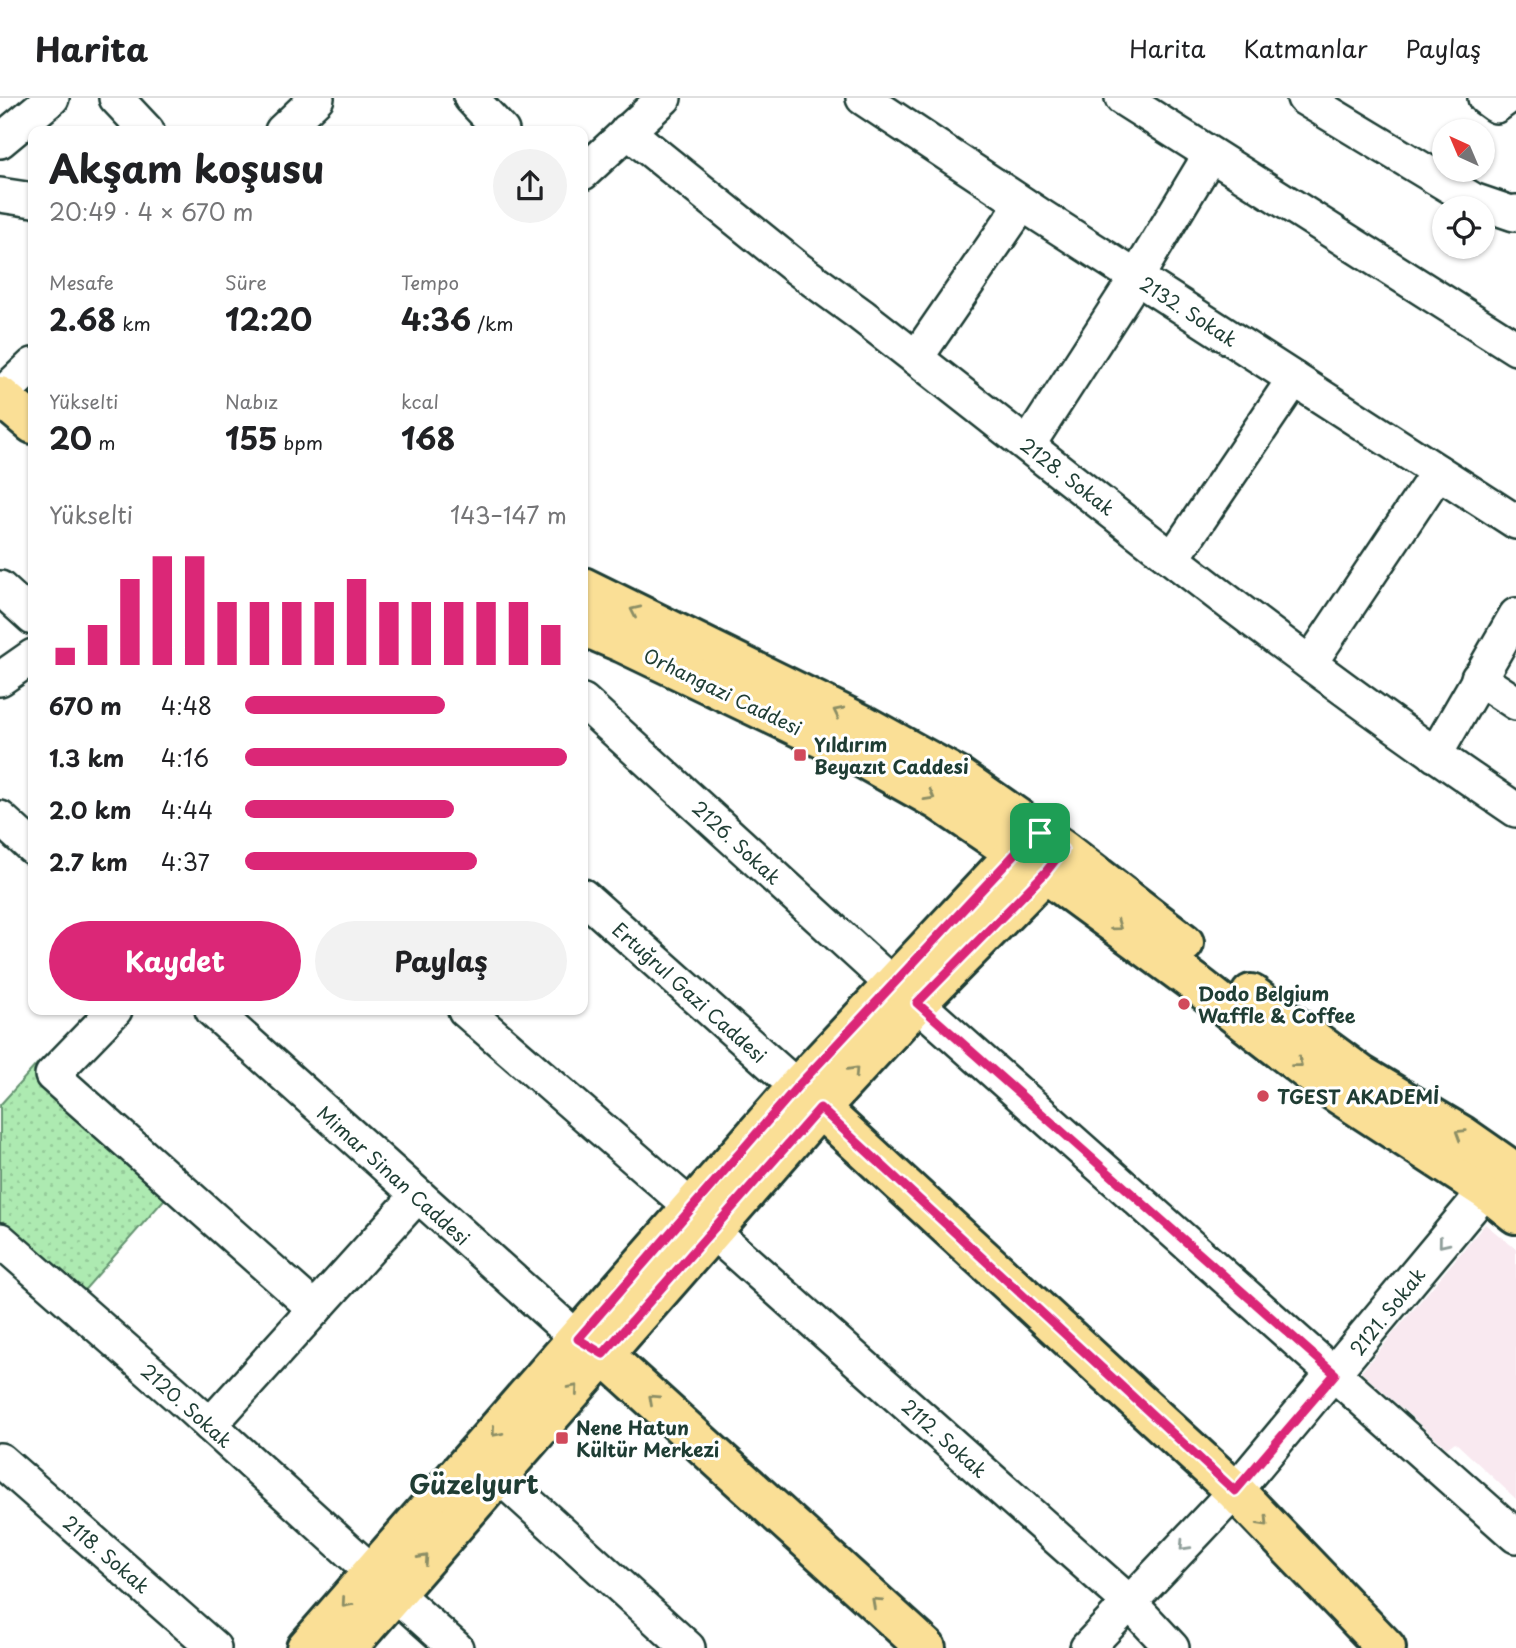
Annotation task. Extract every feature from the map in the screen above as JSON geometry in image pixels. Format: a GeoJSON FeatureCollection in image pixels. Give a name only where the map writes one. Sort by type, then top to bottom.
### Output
{"type":"FeatureCollection","features":[{"type":"Feature","properties":{"kind":"main road"},"geometry":{"type":"LineString","coordinates":[[0,396],[28,408]]}},
{"type":"Feature","properties":{"kind":"main road"},"geometry":{"type":"LineString","coordinates":[[0,396],[28,420]]}},
{"type":"Feature","properties":{"kind":"main road"},"geometry":{"type":"LineString","coordinates":[[347,1648],[383,1583],[809,1098],[1041,852],[960,778],[863,724],[588,589]]}},
{"type":"Feature","properties":{"kind":"main road","name":"Orhangazi Caddesi"},"geometry":{"type":"LineString","coordinates":[[588,628],[857,755],[939,801],[1041,852],[1195,983],[1331,1089],[1501,1182],[1516,1214]]}},
{"type":"Feature","properties":{"kind":"main road","name":"Ertuğrul Gazi Caddesi"},"geometry":{"type":"LineString","coordinates":[[809,1098],[1235,1491],[1386,1648]]}},
{"type":"Feature","properties":{"kind":"main road"},"geometry":{"type":"LineString","coordinates":[[306,1648],[383,1583],[499,1476],[591,1347]]}},
{"type":"Feature","properties":{"kind":"main road","name":"Mimar Sinan Caddesi"},"geometry":{"type":"LineString","coordinates":[[591,1347],[926,1648]]}},
{"type":"Feature","properties":{"kind":"street"},"geometry":{"type":"LineString","coordinates":[[0,141],[52,98]]}},
{"type":"Feature","properties":{"kind":"street"},"geometry":{"type":"LineString","coordinates":[[116,98],[142,126]]}},
{"type":"Feature","properties":{"kind":"street"},"geometry":{"type":"LineString","coordinates":[[287,126],[317,98]]}},
{"type":"Feature","properties":{"kind":"street"},"geometry":{"type":"LineString","coordinates":[[471,98],[497,126]]}},
{"type":"Feature","properties":{"kind":"street"},"geometry":{"type":"LineString","coordinates":[[588,168],[664,98]]}},
{"type":"Feature","properties":{"kind":"street","name":"2132. Sokak"},"geometry":{"type":"LineString","coordinates":[[863,98],[1021,204],[1516,522]]}},
{"type":"Feature","properties":{"kind":"street"},"geometry":{"type":"LineString","coordinates":[[1122,98],[1516,348]]}},
{"type":"Feature","properties":{"kind":"street"},"geometry":{"type":"LineString","coordinates":[[1304,98],[1473,200],[1514,214],[1516,212]]}},
{"type":"Feature","properties":{"kind":"street"},"geometry":{"type":"LineString","coordinates":[[1485,98],[1496,106],[1507,98]]}},
{"type":"Feature","properties":{"kind":"street","name":"2128. Sokak"},"geometry":{"type":"LineString","coordinates":[[627,131],[798,270],[1310,663],[1435,755],[1516,810]]}},
{"type":"Feature","properties":{"kind":"street"},"geometry":{"type":"LineString","coordinates":[[1028,446],[1136,278],[1210,155]]}},
{"type":"Feature","properties":{"kind":"street"},"geometry":{"type":"LineString","coordinates":[[0,195],[28,199]]}},
{"type":"Feature","properties":{"kind":"street"},"geometry":{"type":"LineString","coordinates":[[916,358],[1021,204]]}},
{"type":"Feature","properties":{"kind":"street"},"geometry":{"type":"LineString","coordinates":[[0,396],[28,370]]}},
{"type":"Feature","properties":{"kind":"street"},"geometry":{"type":"LineString","coordinates":[[1173,558],[1294,379]]}},
{"type":"Feature","properties":{"kind":"street"},"geometry":{"type":"LineString","coordinates":[[1310,663],[1438,472]]}},
{"type":"Feature","properties":{"kind":"street"},"geometry":{"type":"LineString","coordinates":[[0,588],[28,613]]}},
{"type":"Feature","properties":{"kind":"street"},"geometry":{"type":"LineString","coordinates":[[1435,755],[1516,614]]}},
{"type":"Feature","properties":{"kind":"street"},"geometry":{"type":"LineString","coordinates":[[0,679],[28,659]]}},
{"type":"Feature","properties":{"kind":"street"},"geometry":{"type":"LineString","coordinates":[[1478,678],[1516,703]]}},
{"type":"Feature","properties":{"kind":"street","name":"2126. Sokak"},"geometry":{"type":"LineString","coordinates":[[588,706],[905,994],[1516,1536]]}},
{"type":"Feature","properties":{"kind":"street"},"geometry":{"type":"LineString","coordinates":[[0,818],[28,843]]}},
{"type":"Feature","properties":{"kind":"street","name":"Ertuğrul Gazi Caddesi"},"geometry":{"type":"LineString","coordinates":[[588,900],[809,1098]]}},
{"type":"Feature","properties":{"kind":"street"},"geometry":{"type":"LineString","coordinates":[[110,1015],[52,1075],[315,1309]]}},
{"type":"Feature","properties":{"kind":"street","name":"Mimar Sinan Caddesi"},"geometry":{"type":"LineString","coordinates":[[218,1015],[417,1196],[591,1347]]}},
{"type":"Feature","properties":{"kind":"street","name":"2112. Sokak"},"geometry":{"type":"LineString","coordinates":[[471,1015],[1130,1603],[1172,1648]]}},
{"type":"Feature","properties":{"kind":"street","name":"2121. Sokak"},"geometry":{"type":"LineString","coordinates":[[1087,1648],[1235,1491],[1501,1182]]}},
{"type":"Feature","properties":{"kind":"street"},"geometry":{"type":"LineString","coordinates":[[210,1425],[417,1196]]}},
{"type":"Feature","properties":{"kind":"street","name":"2120. Sokak"},"geometry":{"type":"LineString","coordinates":[[0,1240],[210,1425],[456,1648]]}},
{"type":"Feature","properties":{"kind":"street","name":"2118. Sokak"},"geometry":{"type":"LineString","coordinates":[[0,1460],[214,1648]]}},
{"type":"Feature","properties":{"kind":"street"},"geometry":{"type":"LineString","coordinates":[[499,1476],[688,1648]]}},
{"type":"Feature","properties":{"kind":"shaded area"},"geometry":{"type":"Polygon","coordinates":[[[1485,1224],[1516,1249],[1516,1499],[1455,1442],[1447,1448],[1361,1372],[1485,1224]]]}},
{"type":"Feature","properties":{"kind":"green space"},"geometry":{"type":"Polygon","coordinates":[[[37,1064],[169,1194],[80,1295],[0,1222],[0,1105],[37,1064]]]}},
{"type":"Feature","properties":{"kind":"place","name":"Yıldırım Beyazıt Caddesi"},"geometry":{"type":"Point","coordinates":[800,755]}},
{"type":"Feature","properties":{"kind":"place","name":"Dodo Belgium Waffle & Coffee"},"geometry":{"type":"Point","coordinates":[1184,1004]}},
{"type":"Feature","properties":{"kind":"place","name":"TGEST AKADEMİ"},"geometry":{"type":"Point","coordinates":[1263,1096]}},
{"type":"Feature","properties":{"kind":"place","name":"Nene Hatun Kültür Merkezi"},"geometry":{"type":"Point","coordinates":[562,1438]}},
{"type":"Feature","properties":{"kind":"district","name":"Güzelyurt"},"geometry":{"type":"Point","coordinates":[474,1483]}},
{"type":"Feature","properties":{"kind":"route"},"geometry":{"type":"LineString","coordinates":[[1040,833],[1063,850],[1045,873],[917,1003],[1335,1374],[1235,1491],[820,1108],[603,1354],[578,1339],[797,1087],[1016,853],[1040,833]]}}]}
